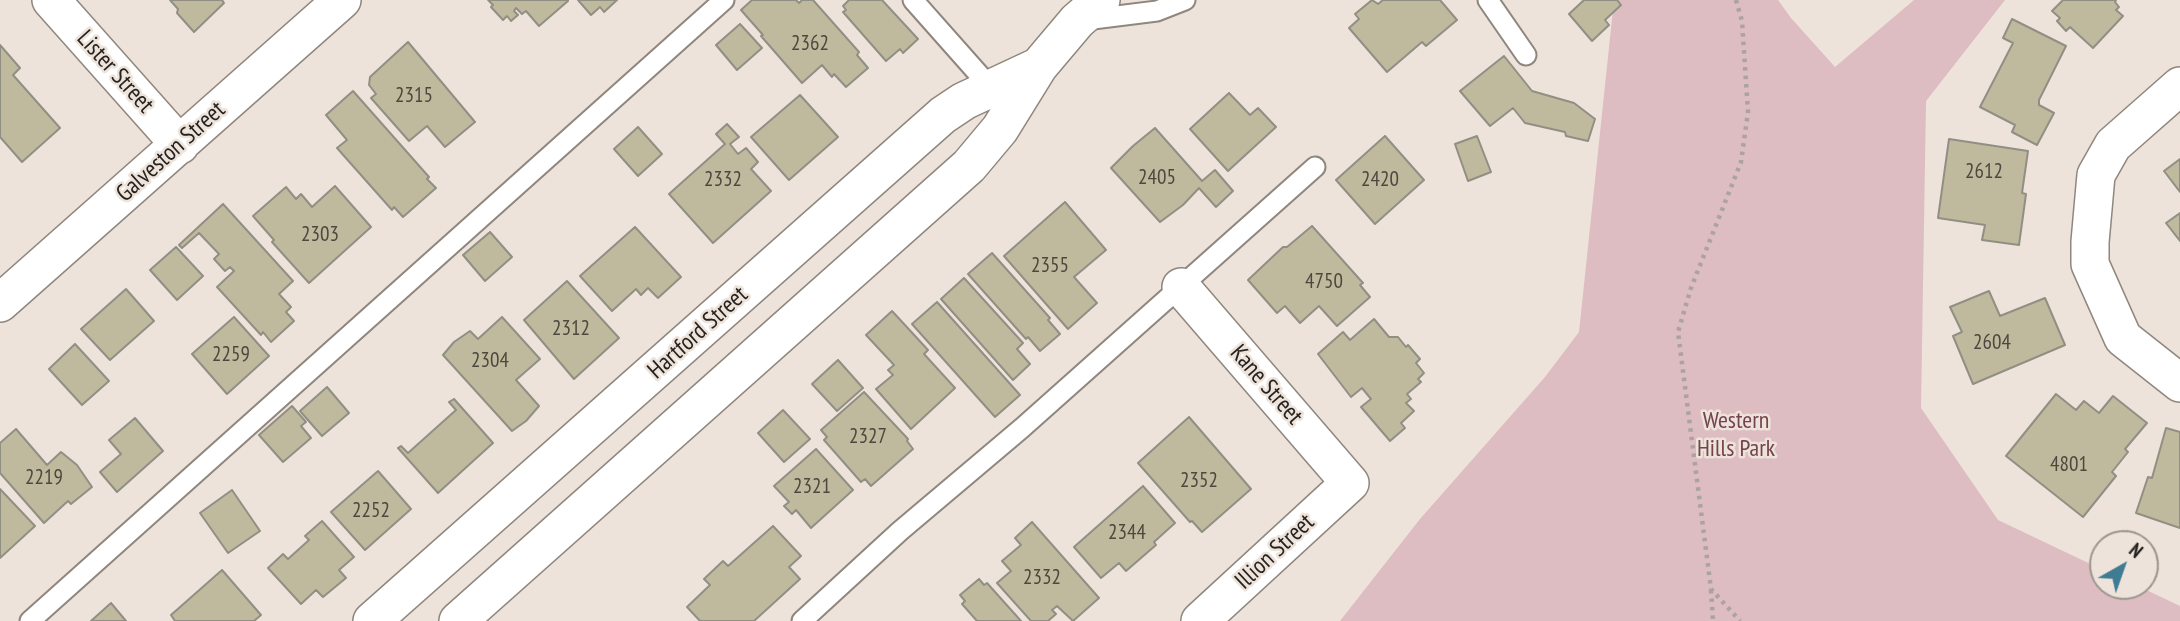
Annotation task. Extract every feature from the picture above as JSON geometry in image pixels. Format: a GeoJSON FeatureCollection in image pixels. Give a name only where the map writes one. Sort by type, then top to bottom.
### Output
{"type":"FeatureCollection","features":[{"type":"Feature","properties":{"kind":"street","name":"Lister Street"},"geometry":{"type":"LineString","coordinates":[[51,0],[180,145]]}},
{"type":"Feature","properties":{"kind":"street","name":"Galveston Street"},"geometry":{"type":"LineString","coordinates":[[0,303],[342,0]]}},
{"type":"Feature","properties":{"kind":"street","name":"Hartford Street"},"geometry":{"type":"LineString","coordinates":[[458,621],[969,166],[1000,129],[1039,66],[1089,10]]}},
{"type":"Feature","properties":{"kind":"street","name":"Hartford Street"},"geometry":{"type":"LineString","coordinates":[[372,621],[943,115],[964,100],[1039,66]]}},
{"type":"Feature","properties":{"kind":"street"},"geometry":{"type":"LineString","coordinates":[[2180,86],[2113,145],[2096,175],[2090,242],[2090,264],[2123,338],[2180,383]]}},
{"type":"Feature","properties":{"kind":"street","name":"Kane Street"},"geometry":{"type":"LineString","coordinates":[[1181,288],[1350,483]]}},
{"type":"Feature","properties":{"kind":"street","name":"Illion Street"},"geometry":{"type":"LineString","coordinates":[[1200,621],[1350,483]]}},
{"type":"Feature","properties":{"kind":"lane"},"geometry":{"type":"LineString","coordinates":[[30,621],[724,0]]}},
{"type":"Feature","properties":{"kind":"lane"},"geometry":{"type":"LineString","coordinates":[[913,0],[991,88]]}},
{"type":"Feature","properties":{"kind":"lane"},"geometry":{"type":"LineString","coordinates":[[1089,10],[1157,11],[1185,0]]}},
{"type":"Feature","properties":{"kind":"lane"},"geometry":{"type":"LineString","coordinates":[[1488,0],[1526,55]]}},
{"type":"Feature","properties":{"kind":"lane"},"geometry":{"type":"LineString","coordinates":[[802,621],[900,531],[1181,288],[1315,167]]}},
{"type":"Feature","properties":{"kind":"path"},"geometry":{"type":"LineString","coordinates":[[1713,621],[1678,332],[1690,288],[1741,162],[1748,112],[1742,21],[1736,0]]}},
{"type":"Feature","properties":{"kind":"path"},"geometry":{"type":"LineString","coordinates":[[1711,589],[1740,621]]}},
{"type":"Feature","properties":{"kind":"green space","name":"Western Hills Park"},"geometry":{"type":"Polygon","coordinates":[[[1614,0],[1778,0],[1835,67],[1914,0],[2005,0],[1926,101],[1921,408],[1998,520],[2089,563],[2089,600],[2159,600],[2159,596],[2180,606],[2180,621],[1340,621],[1420,519],[1545,377],[1579,332],[1614,0]]]}},
{"type":"Feature","properties":{"kind":"building"},"geometry":{"type":"Polygon","coordinates":[[[170,0],[222,0],[224,3],[194,32],[177,13],[178,9],[170,0]]]}},
{"type":"Feature","properties":{"kind":"building"},"geometry":{"type":"Polygon","coordinates":[[[488,0],[568,1],[539,26],[526,11],[522,14],[516,8],[514,11],[518,15],[511,21],[507,16],[503,20],[488,0]]]}},
{"type":"Feature","properties":{"kind":"building"},"geometry":{"type":"Polygon","coordinates":[[[578,0],[617,0],[604,12],[600,7],[591,15],[578,0]]]}},
{"type":"Feature","properties":{"kind":"building"},"geometry":{"type":"Polygon","coordinates":[[[752,0],[796,0],[799,3],[802,0],[813,0],[859,52],[857,55],[868,68],[846,87],[822,65],[802,83],[741,10],[752,0]]]}},
{"type":"Feature","properties":{"kind":"building"},"geometry":{"type":"Polygon","coordinates":[[[849,0],[882,0],[918,39],[903,53],[900,49],[886,61],[843,12],[846,10],[843,6],[849,0]]]}},
{"type":"Feature","properties":{"kind":"building"},"geometry":{"type":"Polygon","coordinates":[[[1372,0],[1378,4],[1383,0],[1440,0],[1457,20],[1426,46],[1422,42],[1387,72],[1349,28],[1359,19],[1355,14],[1372,0]]]}},
{"type":"Feature","properties":{"kind":"building"},"geometry":{"type":"Polygon","coordinates":[[[1584,0],[1617,0],[1621,5],[1605,20],[1609,25],[1592,41],[1569,14],[1584,0]]]}},
{"type":"Feature","properties":{"kind":"building"},"geometry":{"type":"Polygon","coordinates":[[[2063,0],[2116,0],[2119,7],[2116,10],[2123,16],[2093,48],[2070,27],[2066,31],[2057,21],[2060,18],[2052,11],[2063,0]]]}},
{"type":"Feature","properties":{"kind":"building"},"geometry":{"type":"Polygon","coordinates":[[[2012,19],[2066,46],[2039,100],[2039,105],[2054,113],[2037,145],[2012,132],[2015,125],[1980,107],[2013,43],[2003,38],[2012,19]]]}},
{"type":"Feature","properties":{"kind":"building"},"geometry":{"type":"Polygon","coordinates":[[[740,24],[762,48],[737,70],[716,45],[740,24]]]}},
{"type":"Feature","properties":{"kind":"building"},"geometry":{"type":"Polygon","coordinates":[[[408,42],[475,122],[445,147],[427,126],[409,141],[371,98],[376,94],[369,85],[370,77],[408,42]]]}},
{"type":"Feature","properties":{"kind":"building"},"geometry":{"type":"Polygon","coordinates":[[[0,45],[20,68],[13,75],[60,128],[22,162],[0,137],[0,45]]]}},
{"type":"Feature","properties":{"kind":"building"},"geometry":{"type":"Polygon","coordinates":[[[1504,56],[1532,91],[1574,103],[1595,119],[1588,141],[1566,136],[1565,132],[1525,123],[1513,108],[1490,126],[1460,91],[1504,56]]]}},
{"type":"Feature","properties":{"kind":"building"},"geometry":{"type":"Polygon","coordinates":[[[353,91],[436,188],[403,217],[394,207],[392,210],[337,148],[347,140],[326,115],[353,91]]]}},
{"type":"Feature","properties":{"kind":"building"},"geometry":{"type":"Polygon","coordinates":[[[1229,93],[1250,115],[1258,108],[1276,127],[1228,171],[1190,129],[1229,93]]]}},
{"type":"Feature","properties":{"kind":"building"},"geometry":{"type":"Polygon","coordinates":[[[800,95],[838,137],[789,180],[751,137],[800,95]]]}},
{"type":"Feature","properties":{"kind":"building"},"geometry":{"type":"Polygon","coordinates":[[[727,124],[739,137],[730,144],[738,154],[746,148],[758,162],[751,169],[771,191],[713,243],[669,194],[725,144],[716,134],[727,124]]]}},
{"type":"Feature","properties":{"kind":"building"},"geometry":{"type":"Polygon","coordinates":[[[638,127],[662,154],[638,176],[614,149],[638,127]]]}},
{"type":"Feature","properties":{"kind":"building"},"geometry":{"type":"Polygon","coordinates":[[[1155,128],[1202,181],[1215,170],[1233,191],[1216,207],[1199,188],[1183,205],[1160,222],[1111,168],[1155,128]]]}},
{"type":"Feature","properties":{"kind":"building"},"geometry":{"type":"Polygon","coordinates":[[[1385,136],[1424,180],[1375,224],[1336,180],[1385,136]]]}},
{"type":"Feature","properties":{"kind":"building"},"geometry":{"type":"Polygon","coordinates":[[[1477,136],[1491,172],[1468,181],[1455,144],[1477,136]]]}},
{"type":"Feature","properties":{"kind":"building"},"geometry":{"type":"Polygon","coordinates":[[[1949,139],[2028,151],[2022,193],[2026,194],[2019,245],[1982,240],[1985,225],[1938,218],[1949,139]]]}},
{"type":"Feature","properties":{"kind":"building"},"geometry":{"type":"Polygon","coordinates":[[[2180,159],[2180,192],[2164,171],[2180,159]]]}},
{"type":"Feature","properties":{"kind":"building"},"geometry":{"type":"Polygon","coordinates":[[[335,186],[371,227],[309,283],[253,216],[286,187],[296,199],[301,194],[312,207],[335,186]]]}},
{"type":"Feature","properties":{"kind":"building"},"geometry":{"type":"Polygon","coordinates":[[[1065,202],[1106,250],[1074,277],[1097,303],[1068,329],[1004,256],[1065,202]]]}},
{"type":"Feature","properties":{"kind":"building"},"geometry":{"type":"Polygon","coordinates":[[[223,204],[293,281],[279,294],[291,307],[286,312],[294,321],[271,342],[263,332],[261,335],[217,287],[234,271],[230,267],[225,271],[214,259],[219,254],[199,233],[182,248],[179,245],[223,204]]]}},
{"type":"Feature","properties":{"kind":"building"},"geometry":{"type":"Polygon","coordinates":[[[2180,213],[2180,241],[2166,223],[2180,213]]]}},
{"type":"Feature","properties":{"kind":"building"},"geometry":{"type":"Polygon","coordinates":[[[1312,226],[1363,283],[1360,285],[1370,297],[1337,326],[1319,306],[1300,323],[1285,306],[1277,313],[1248,280],[1283,247],[1287,247],[1312,226]]]}},
{"type":"Feature","properties":{"kind":"building"},"geometry":{"type":"Polygon","coordinates":[[[635,227],[681,277],[658,298],[648,288],[641,295],[636,289],[612,311],[580,276],[635,227]]]}},
{"type":"Feature","properties":{"kind":"building"},"geometry":{"type":"Polygon","coordinates":[[[490,232],[512,257],[485,281],[463,255],[490,232]]]}},
{"type":"Feature","properties":{"kind":"building"},"geometry":{"type":"Polygon","coordinates":[[[176,247],[203,276],[177,300],[150,270],[176,247]]]}},
{"type":"Feature","properties":{"kind":"building"},"geometry":{"type":"Polygon","coordinates":[[[992,253],[1050,318],[1048,320],[1060,334],[1040,351],[968,274],[992,253]]]}},
{"type":"Feature","properties":{"kind":"building"},"geometry":{"type":"Polygon","coordinates":[[[964,278],[1023,343],[1017,349],[1030,364],[1013,380],[941,299],[964,278]]]}},
{"type":"Feature","properties":{"kind":"building"},"geometry":{"type":"Polygon","coordinates":[[[567,281],[619,338],[574,379],[524,320],[567,281]]]}},
{"type":"Feature","properties":{"kind":"building"},"geometry":{"type":"Polygon","coordinates":[[[126,289],[154,321],[110,360],[81,329],[126,289]]]}},
{"type":"Feature","properties":{"kind":"building"},"geometry":{"type":"Polygon","coordinates":[[[1989,291],[2000,316],[2045,298],[2065,345],[1973,384],[1953,336],[1962,332],[1950,307],[1989,291]]]}},
{"type":"Feature","properties":{"kind":"building"},"geometry":{"type":"Polygon","coordinates":[[[937,302],[1020,395],[995,417],[912,324],[937,302]]]}},
{"type":"Feature","properties":{"kind":"building"},"geometry":{"type":"Polygon","coordinates":[[[892,311],[928,350],[924,354],[955,388],[911,429],[876,389],[893,375],[888,370],[894,365],[866,335],[892,311]]]}},
{"type":"Feature","properties":{"kind":"building"},"geometry":{"type":"Polygon","coordinates":[[[234,317],[269,356],[227,394],[192,354],[234,317]]]}},
{"type":"Feature","properties":{"kind":"building"},"geometry":{"type":"Polygon","coordinates":[[[502,317],[540,359],[516,380],[539,406],[526,421],[512,431],[443,355],[454,342],[470,331],[478,339],[502,317]]]}},
{"type":"Feature","properties":{"kind":"building"},"geometry":{"type":"Polygon","coordinates":[[[1374,319],[1389,337],[1398,337],[1406,347],[1408,345],[1420,359],[1416,363],[1424,373],[1418,379],[1421,382],[1407,394],[1411,399],[1406,403],[1414,411],[1401,423],[1405,428],[1390,441],[1361,407],[1371,399],[1362,388],[1351,397],[1318,354],[1343,332],[1350,340],[1374,319]]]}},
{"type":"Feature","properties":{"kind":"building"},"geometry":{"type":"Polygon","coordinates":[[[75,344],[109,381],[82,405],[49,369],[75,344]]]}},
{"type":"Feature","properties":{"kind":"building"},"geometry":{"type":"Polygon","coordinates":[[[838,360],[863,388],[837,411],[812,384],[838,360]]]}},
{"type":"Feature","properties":{"kind":"building"},"geometry":{"type":"Polygon","coordinates":[[[327,387],[349,413],[322,436],[300,411],[327,387]]]}},
{"type":"Feature","properties":{"kind":"building"},"geometry":{"type":"Polygon","coordinates":[[[864,392],[908,439],[913,449],[871,486],[865,479],[861,482],[824,440],[827,437],[821,430],[864,392]]]}},
{"type":"Feature","properties":{"kind":"building"},"geometry":{"type":"Polygon","coordinates":[[[2056,394],[2076,410],[2084,401],[2099,413],[2113,396],[2147,423],[2125,449],[2128,452],[2112,472],[2116,476],[2083,517],[2006,456],[2056,394]]]}},
{"type":"Feature","properties":{"kind":"building"},"geometry":{"type":"Polygon","coordinates":[[[454,399],[493,443],[438,493],[398,448],[401,446],[408,453],[456,410],[449,402],[454,399]]]}},
{"type":"Feature","properties":{"kind":"building"},"geometry":{"type":"Polygon","coordinates":[[[292,406],[306,422],[301,426],[311,438],[283,462],[259,435],[292,406]]]}},
{"type":"Feature","properties":{"kind":"building"},"geometry":{"type":"Polygon","coordinates":[[[783,410],[810,439],[784,462],[758,433],[783,410]]]}},
{"type":"Feature","properties":{"kind":"building"},"geometry":{"type":"Polygon","coordinates":[[[1189,417],[1251,489],[1202,532],[1138,463],[1189,417]]]}},
{"type":"Feature","properties":{"kind":"building"},"geometry":{"type":"Polygon","coordinates":[[[135,418],[163,451],[117,492],[100,472],[121,454],[109,440],[135,418]]]}},
{"type":"Feature","properties":{"kind":"building"},"geometry":{"type":"Polygon","coordinates":[[[2166,428],[2180,432],[2180,528],[2136,513],[2148,477],[2152,478],[2166,428]]]}},
{"type":"Feature","properties":{"kind":"building"},"geometry":{"type":"Polygon","coordinates":[[[16,429],[47,465],[61,452],[77,465],[92,487],[71,504],[68,501],[44,523],[0,473],[0,443],[16,429]]]}},
{"type":"Feature","properties":{"kind":"building"},"geometry":{"type":"Polygon","coordinates":[[[816,449],[853,490],[811,528],[796,510],[792,514],[784,506],[789,502],[774,486],[816,449]]]}},
{"type":"Feature","properties":{"kind":"building"},"geometry":{"type":"Polygon","coordinates":[[[378,471],[411,509],[365,550],[331,512],[378,471]]]}},
{"type":"Feature","properties":{"kind":"building"},"geometry":{"type":"Polygon","coordinates":[[[1143,486],[1175,523],[1154,542],[1156,545],[1126,571],[1119,563],[1101,578],[1074,547],[1143,486]]]}},
{"type":"Feature","properties":{"kind":"building"},"geometry":{"type":"Polygon","coordinates":[[[0,489],[35,526],[0,558],[0,489]]]}},
{"type":"Feature","properties":{"kind":"building"},"geometry":{"type":"Polygon","coordinates":[[[232,490],[260,531],[228,553],[200,513],[232,490]]]}},
{"type":"Feature","properties":{"kind":"building"},"geometry":{"type":"Polygon","coordinates":[[[322,521],[354,557],[339,570],[346,578],[323,597],[316,590],[301,604],[268,568],[283,554],[288,559],[309,540],[305,536],[322,521]]]}},
{"type":"Feature","properties":{"kind":"building"},"geometry":{"type":"Polygon","coordinates":[[[1032,522],[1099,598],[1073,621],[1057,606],[1052,610],[1056,614],[1048,621],[1031,621],[997,583],[1011,571],[1002,561],[1021,545],[1015,538],[1032,522]]]}},
{"type":"Feature","properties":{"kind":"building"},"geometry":{"type":"Polygon","coordinates":[[[773,526],[801,556],[789,567],[800,579],[754,621],[700,621],[687,607],[710,585],[704,579],[723,561],[728,566],[773,526]]]}},
{"type":"Feature","properties":{"kind":"building"},"geometry":{"type":"Polygon","coordinates":[[[222,570],[261,615],[254,621],[175,621],[171,615],[222,570]]]}},
{"type":"Feature","properties":{"kind":"building"},"geometry":{"type":"Polygon","coordinates":[[[979,579],[984,585],[987,583],[1021,621],[977,621],[962,604],[965,601],[960,595],[979,579]]]}},
{"type":"Feature","properties":{"kind":"building"},"geometry":{"type":"Polygon","coordinates":[[[111,603],[126,621],[91,621],[111,603]]]}}]}
